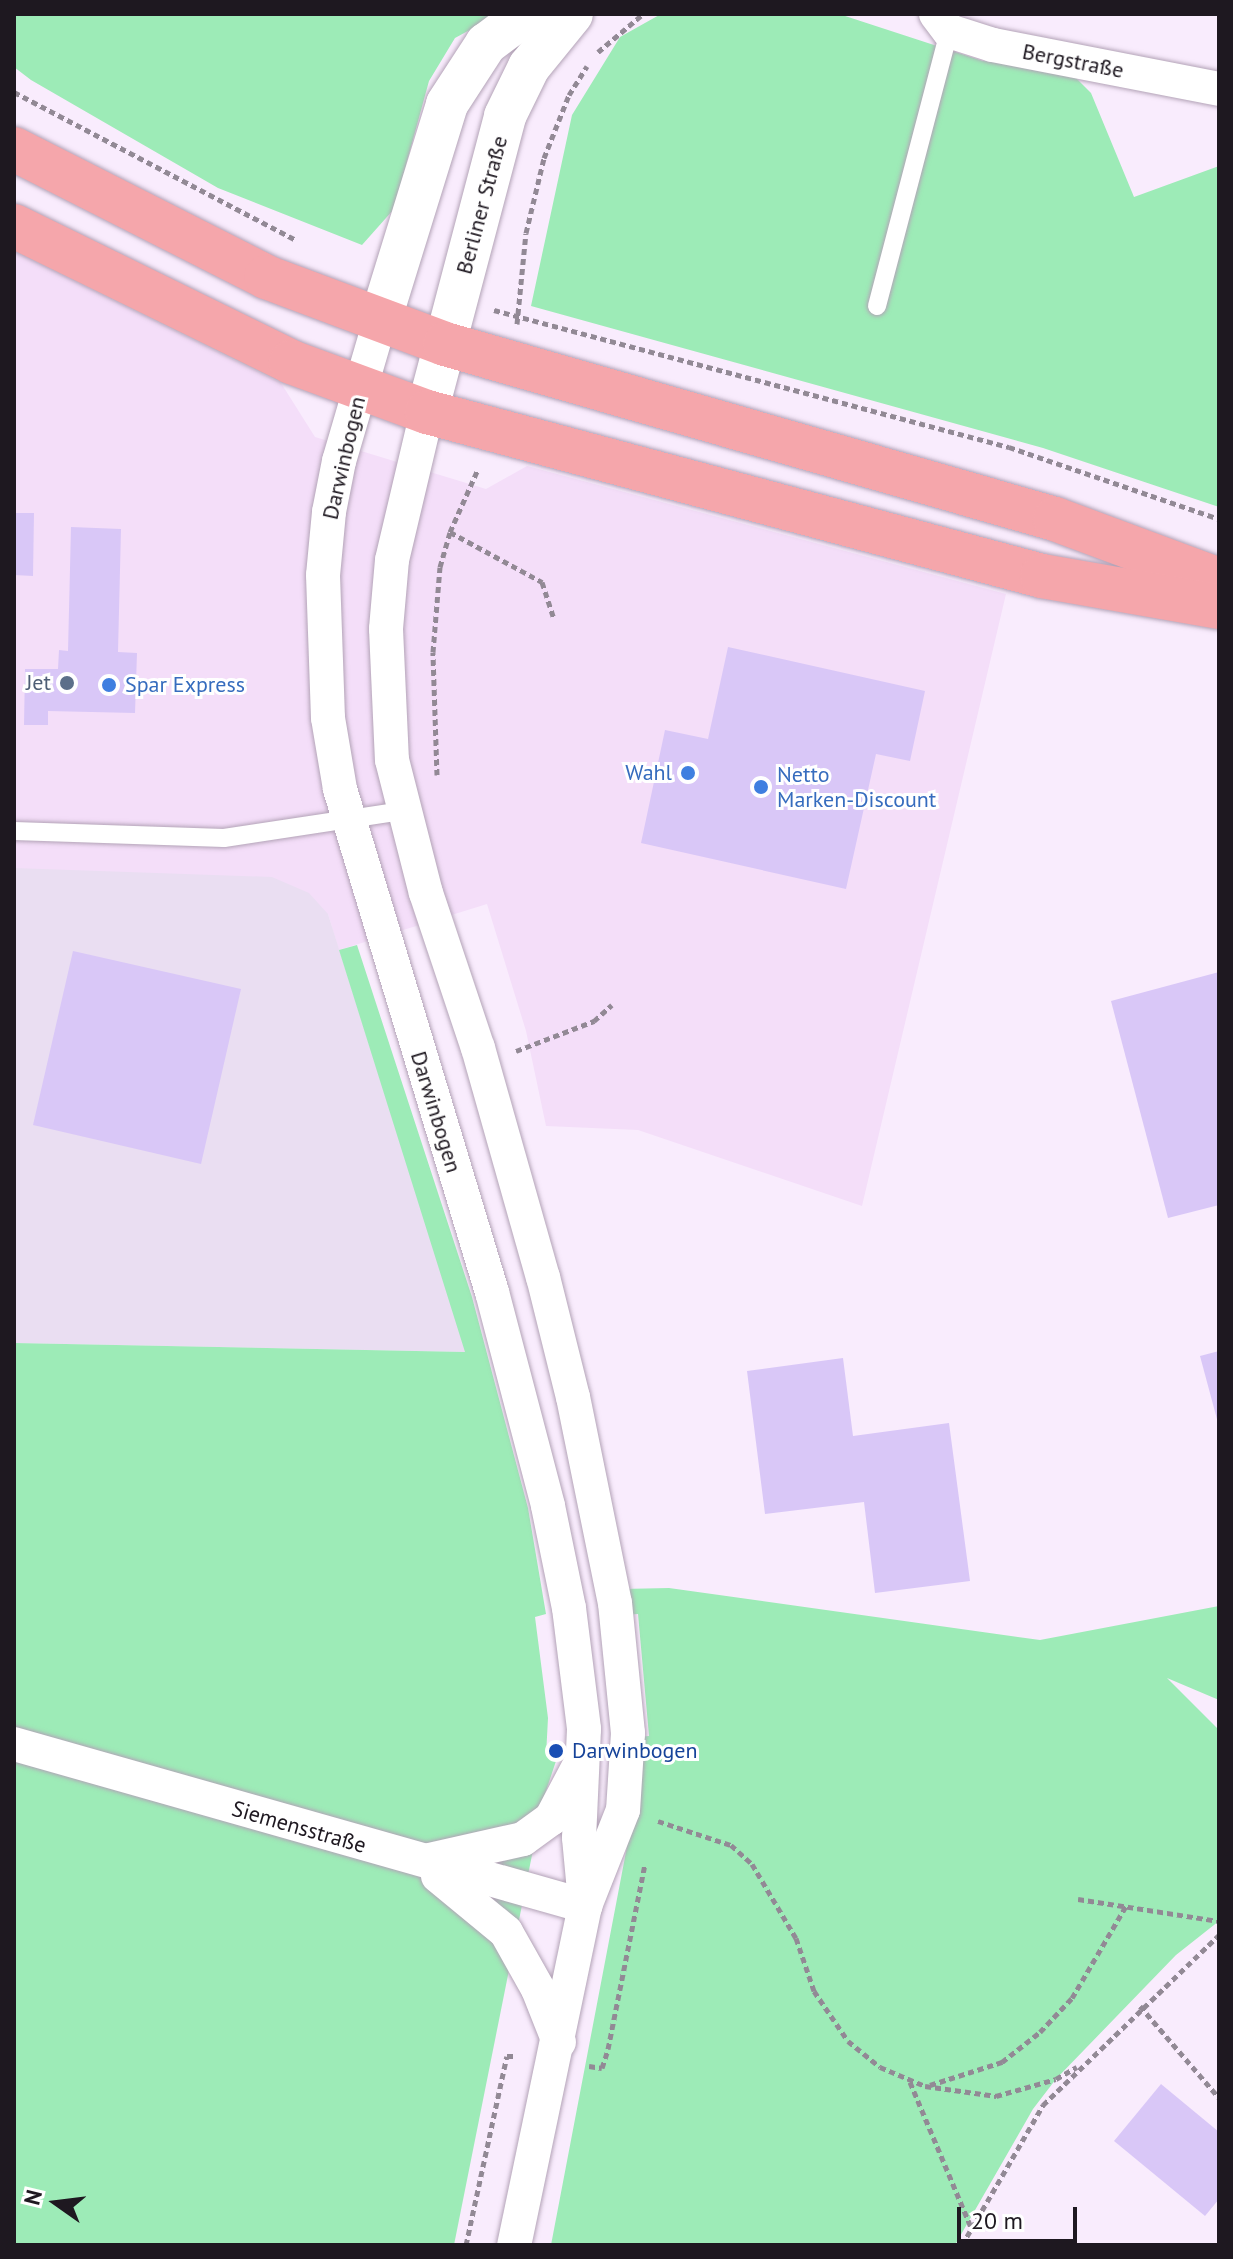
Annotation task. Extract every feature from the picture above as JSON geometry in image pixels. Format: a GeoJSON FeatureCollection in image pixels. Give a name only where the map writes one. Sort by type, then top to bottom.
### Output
{"type":"FeatureCollection","features":[{"type":"Feature","properties":{"kind":"main road"},"geometry":{"type":"LineString","coordinates":[[14,149],[266,277],[380,321],[445,344],[1055,519],[1219,580]]}},
{"type":"Feature","properties":{"kind":"main road"},"geometry":{"type":"LineString","coordinates":[[14,226],[238,337],[360,390],[427,412],[1042,576],[1219,607]]}},
{"type":"Feature","properties":{"kind":"street"},"geometry":{"type":"LineString","coordinates":[[380,321],[447,104],[486,44],[526,14]]}},
{"type":"Feature","properties":{"kind":"street","name":"Berliner Straße"},"geometry":{"type":"LineString","coordinates":[[427,412],[505,116],[529,67],[572,14]]}},
{"type":"Feature","properties":{"kind":"street","name":"Bergstraße"},"geometry":{"type":"LineString","coordinates":[[942,22],[993,45],[1219,89]]}},
{"type":"Feature","properties":{"kind":"street","name":"Darwinbogen"},"geometry":{"type":"LineString","coordinates":[[380,321],[339,461],[323,575],[328,718],[350,823],[521,1397],[569,1608],[585,1755],[579,1838],[585,1906]]}},
{"type":"Feature","properties":{"kind":"street","name":"Darwinbogen"},"geometry":{"type":"LineString","coordinates":[[427,412],[392,560],[386,629],[392,760],[403,811],[543,1277],[615,1603],[628,1733],[627,1778],[614,1842],[585,1906],[559,2043],[514,2245]]}},
{"type":"Feature","properties":{"kind":"street","name":"Siemensstraße"},"geometry":{"type":"LineString","coordinates":[[14,1744],[585,1906]]}},
{"type":"Feature","properties":{"kind":"street"},"geometry":{"type":"LineString","coordinates":[[418,1861],[523,1839],[551,1819],[585,1755]]}},
{"type":"Feature","properties":{"kind":"street"},"geometry":{"type":"LineString","coordinates":[[418,1861],[506,1932],[538,1989],[559,2043]]}},
{"type":"Feature","properties":{"kind":"lane"},"geometry":{"type":"LineString","coordinates":[[877,306],[942,22]]}},
{"type":"Feature","properties":{"kind":"lane"},"geometry":{"type":"LineString","coordinates":[[14,831],[224,838],[350,823],[403,811]]}},
{"type":"Feature","properties":{"kind":"path"},"geometry":{"type":"LineString","coordinates":[[518,317],[526,233],[544,158],[569,95],[591,60],[643,14]]}},
{"type":"Feature","properties":{"kind":"path"},"geometry":{"type":"LineString","coordinates":[[14,92],[26,103],[307,245]]}},
{"type":"Feature","properties":{"kind":"path"},"geometry":{"type":"LineString","coordinates":[[458,298],[518,317],[1009,447],[1219,519]]}},
{"type":"Feature","properties":{"kind":"path"},"geometry":{"type":"LineString","coordinates":[[450,532],[542,582],[554,618]]}},
{"type":"Feature","properties":{"kind":"path"},"geometry":{"type":"LineString","coordinates":[[511,1053],[594,1021],[612,1005]]}},
{"type":"Feature","properties":{"kind":"path"},"geometry":{"type":"LineString","coordinates":[[653,1820],[731,1845],[752,1864],[796,1938],[814,1991],[848,2041],[880,2067],[925,2086],[996,2096],[1077,2067]]}},
{"type":"Feature","properties":{"kind":"path"},"geometry":{"type":"LineString","coordinates":[[1078,1899],[1219,1921]]}},
{"type":"Feature","properties":{"kind":"path"},"geometry":{"type":"LineString","coordinates":[[925,2086],[1002,2062],[1040,2032],[1072,1998],[1126,1906]]}},
{"type":"Feature","properties":{"kind":"path"},"geometry":{"type":"LineString","coordinates":[[963,2244],[1043,2105],[1140,2006],[1219,1935]]}},
{"type":"Feature","properties":{"kind":"path"},"geometry":{"type":"LineString","coordinates":[[1140,2006],[1219,2098]]}},
{"type":"Feature","properties":{"kind":"path"},"geometry":{"type":"LineString","coordinates":[[466,2245],[507,2056]]}},
{"type":"Feature","properties":{"kind":"path"},"geometry":{"type":"LineString","coordinates":[[910,2081],[971,2227]]}},
{"type":"Feature","properties":{"kind":"shaded area"},"geometry":{"type":"Polygon","coordinates":[[[14,251],[281,383],[315,437],[486,489],[527,466],[1006,594],[862,1206],[638,1130],[546,1126],[526,1031],[487,904],[339,950],[328,914],[14,868],[14,251]]]}},
{"type":"Feature","properties":{"kind":"shaded area"},"geometry":{"type":"Polygon","coordinates":[[[14,868],[272,877],[309,893],[328,914],[466,1352],[14,1343],[14,868]]]}},
{"type":"Feature","properties":{"kind":"green space"},"geometry":{"type":"Polygon","coordinates":[[[14,14],[499,14],[455,38],[429,81],[394,209],[362,245],[218,188],[31,80],[14,67],[14,14]]]}},
{"type":"Feature","properties":{"kind":"green space"},"geometry":{"type":"Polygon","coordinates":[[[661,14],[839,14],[983,61],[1045,63],[1073,75],[1091,93],[1134,197],[1219,166],[1219,507],[1043,448],[531,306],[572,115],[620,37],[661,14]]]}},
{"type":"Feature","properties":{"kind":"green space"},"geometry":{"type":"Polygon","coordinates":[[[357,945],[472,1297],[528,1508],[546,1614],[535,1617],[548,1718],[546,1756],[557,1758],[543,1800],[454,2245],[14,2245],[14,1343],[465,1352],[339,950],[357,945]]]}},
{"type":"Feature","properties":{"kind":"green space"},"geometry":{"type":"Polygon","coordinates":[[[669,1588],[1040,1640],[1219,1606],[1219,1700],[1167,1678],[1219,1730],[1219,1921],[1176,1955],[1056,2079],[1033,2109],[955,2245],[551,2245],[633,1815],[638,1737],[649,1736],[638,1614],[626,1615],[622,1589],[669,1588]]]}},
{"type":"Feature","properties":{"kind":"building"},"geometry":{"type":"Polygon","coordinates":[[[14,513],[34,513],[33,576],[14,575],[14,513]]]}},
{"type":"Feature","properties":{"kind":"building"},"geometry":{"type":"Polygon","coordinates":[[[71,527],[121,529],[118,652],[137,653],[135,713],[48,711],[48,725],[24,725],[25,669],[58,669],[59,650],[68,651],[71,527]]]}},
{"type":"Feature","properties":{"kind":"building","name":"Netto Marken-Discount"},"geometry":{"type":"Polygon","coordinates":[[[728,647],[925,691],[910,761],[876,754],[846,889],[641,843],[665,730],[708,739],[728,647]]]}},
{"type":"Feature","properties":{"kind":"building"},"geometry":{"type":"Polygon","coordinates":[[[73,951],[241,989],[201,1164],[33,1125],[73,951]]]}},
{"type":"Feature","properties":{"kind":"building"},"geometry":{"type":"Polygon","coordinates":[[[1219,972],[1219,1205],[1168,1218],[1111,1001],[1219,972]]]}},
{"type":"Feature","properties":{"kind":"building"},"geometry":{"type":"Polygon","coordinates":[[[1219,1351],[1219,1423],[1218,1423],[1200,1356],[1219,1351]]]}},
{"type":"Feature","properties":{"kind":"building"},"geometry":{"type":"Polygon","coordinates":[[[843,1358],[853,1436],[949,1423],[970,1581],[875,1593],[864,1502],[765,1514],[747,1371],[843,1358]]]}},
{"type":"Feature","properties":{"kind":"building"},"geometry":{"type":"Polygon","coordinates":[[[1161,2084],[1219,2132],[1219,2199],[1205,2216],[1114,2141],[1161,2084]]]}},
{"type":"Feature","properties":{"kind":"place","name":"Jet"},"geometry":{"type":"Point","coordinates":[67,683]}},
{"type":"Feature","properties":{"kind":"place","name":"Spar Express"},"geometry":{"type":"Point","coordinates":[109,685]}},
{"type":"Feature","properties":{"kind":"place","name":"Wahl"},"geometry":{"type":"Point","coordinates":[688,773]}},
{"type":"Feature","properties":{"kind":"place","name":"Netto Marken-Discount"},"geometry":{"type":"Point","coordinates":[761,787]}},
{"type":"Feature","properties":{"kind":"place","name":"Darwinbogen"},"geometry":{"type":"Point","coordinates":[556,1751]}}]}
